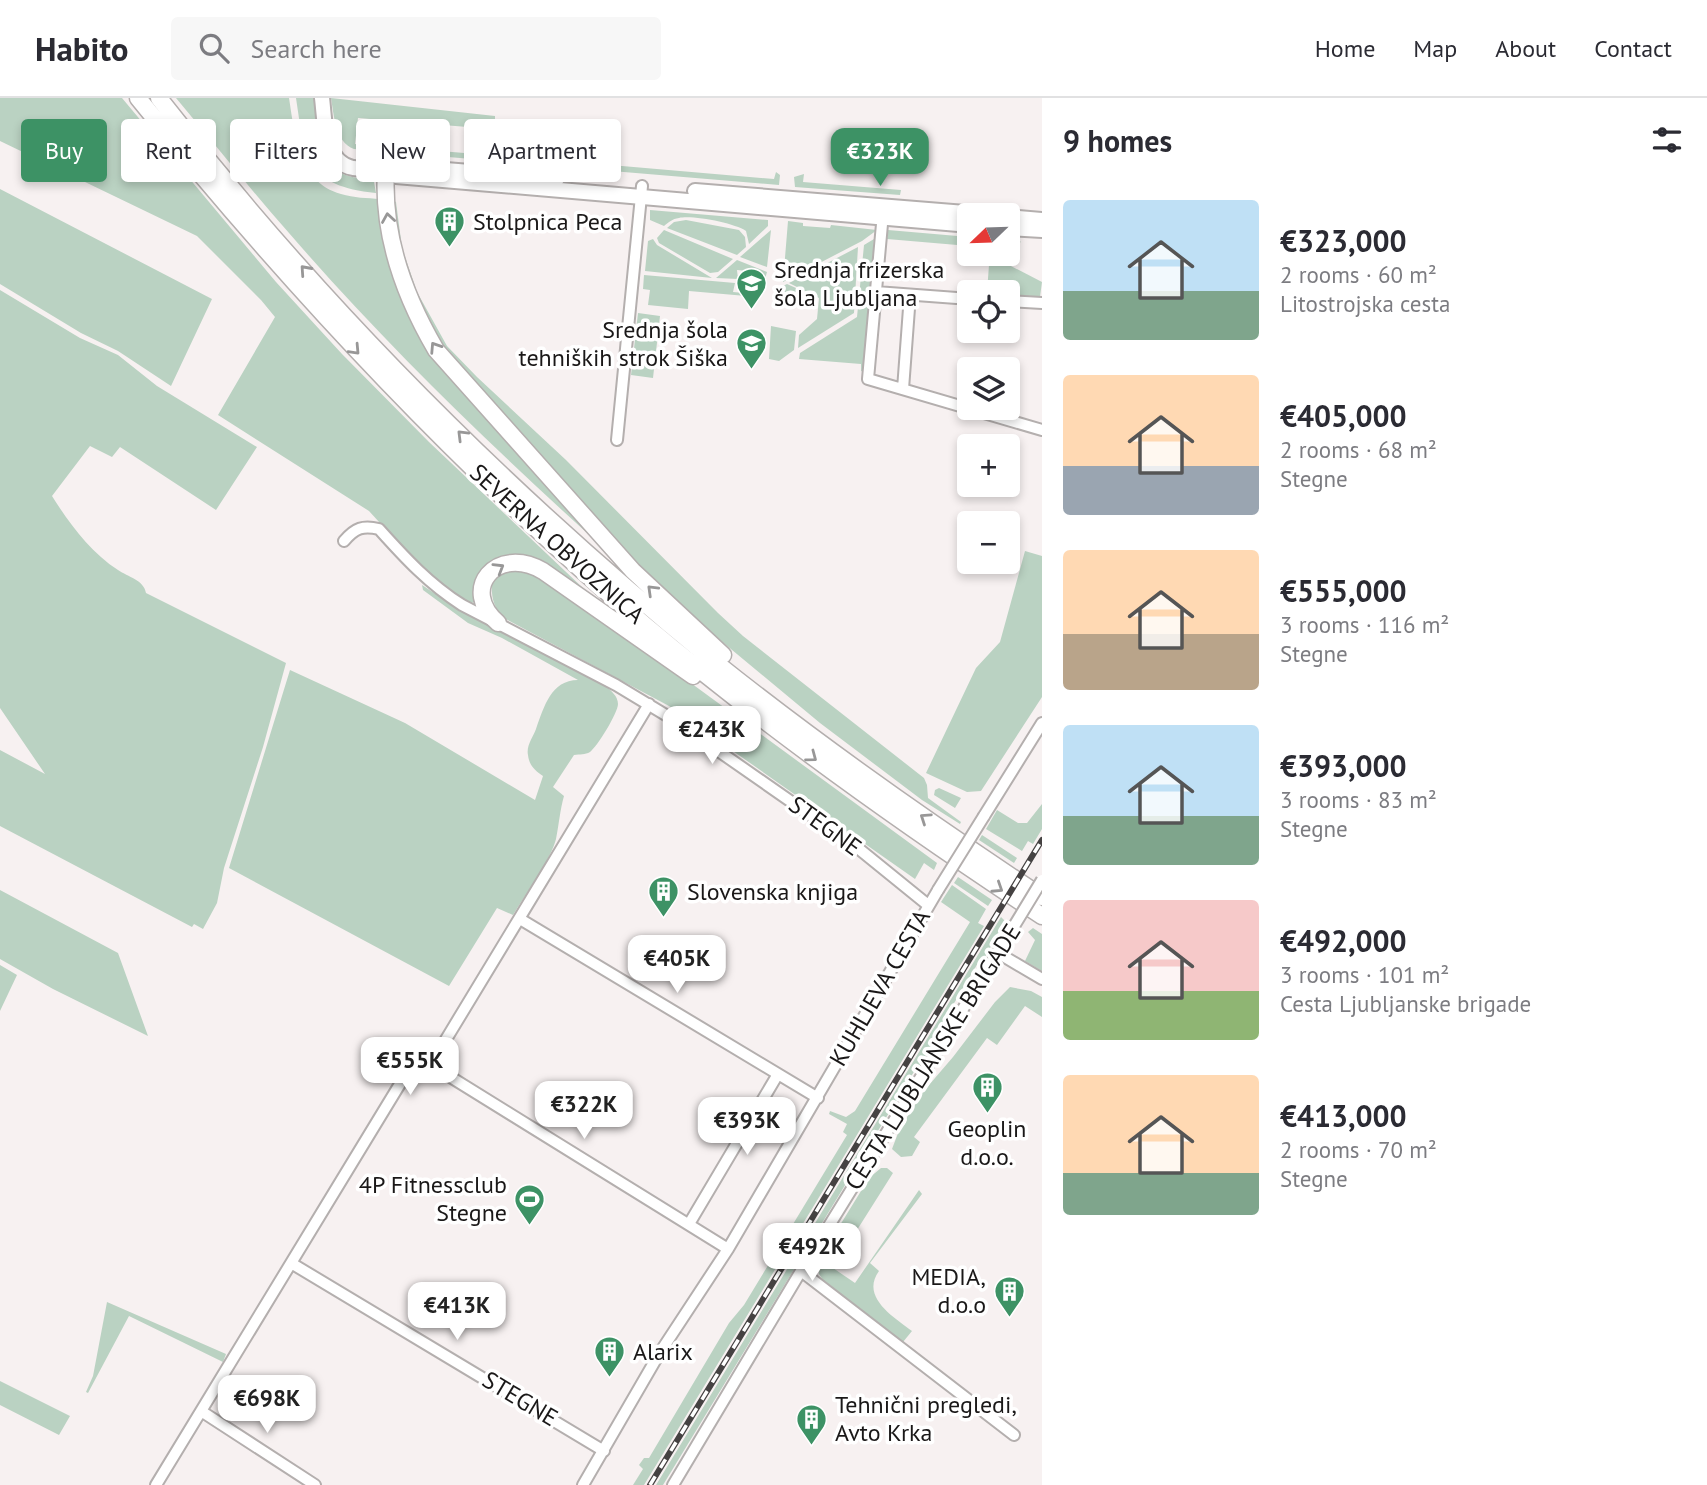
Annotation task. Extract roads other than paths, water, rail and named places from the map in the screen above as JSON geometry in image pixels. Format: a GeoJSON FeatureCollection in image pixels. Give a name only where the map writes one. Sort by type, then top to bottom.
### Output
{"type":"FeatureCollection","features":[{"type":"Feature","properties":{"kind":"highway","name":"SEVERNA OBVOZNICA"},"geometry":{"type":"LineString","coordinates":[[138,98],[269,256],[388,384],[513,507],[644,624],[765,710],[1042,897]]}},
{"type":"Feature","properties":{"kind":"highway","name":"SEVERNA OBVOZNICA"},"geometry":{"type":"LineString","coordinates":[[159,98],[221,175],[329,298],[468,441],[540,509],[835,774],[937,847],[1042,916]]}},
{"type":"Feature","properties":{"kind":"highway"},"geometry":{"type":"LineString","coordinates":[[386,182],[386,200],[398,264],[415,310],[436,351],[633,571],[719,651],[765,710]]}},
{"type":"Feature","properties":{"kind":"highway"},"geometry":{"type":"LineString","coordinates":[[498,623],[487,611],[484,603],[483,586],[487,576],[495,567],[512,561],[533,566],[692,676],[765,710]]}},
{"type":"Feature","properties":{"kind":"main road"},"geometry":{"type":"LineString","coordinates":[[322,98],[328,139],[335,157],[348,166],[356,167]]}},
{"type":"Feature","properties":{"kind":"main road"},"geometry":{"type":"LineString","coordinates":[[450,174],[883,212],[957,214]]}},
{"type":"Feature","properties":{"kind":"main road"},"geometry":{"type":"LineString","coordinates":[[883,212],[957,223]]}},
{"type":"Feature","properties":{"kind":"main road"},"geometry":{"type":"LineString","coordinates":[[1020,218],[1042,220]]}},
{"type":"Feature","properties":{"kind":"main road"},"geometry":{"type":"LineString","coordinates":[[1020,229],[1042,230]]}},
{"type":"Feature","properties":{"kind":"street"},"geometry":{"type":"LineString","coordinates":[[617,440],[641,191]]}},
{"type":"Feature","properties":{"kind":"street"},"geometry":{"type":"LineString","coordinates":[[883,212],[869,379],[1042,430]]}},
{"type":"Feature","properties":{"kind":"street"},"geometry":{"type":"LineString","coordinates":[[876,292],[957,298]]}},
{"type":"Feature","properties":{"kind":"street"},"geometry":{"type":"LineString","coordinates":[[903,389],[910,295]]}},
{"type":"Feature","properties":{"kind":"street"},"geometry":{"type":"LineString","coordinates":[[1020,302],[1042,303]]}},
{"type":"Feature","properties":{"kind":"street","name":"STEGNE"},"geometry":{"type":"LineString","coordinates":[[344,541],[361,527],[379,529],[419,574],[440,591],[649,704],[859,849],[928,905]]}},
{"type":"Feature","properties":{"kind":"street"},"geometry":{"type":"LineString","coordinates":[[156,1485],[403,1079],[412,1067],[442,1046],[649,704]]}},
{"type":"Feature","properties":{"kind":"street","name":"KUHLJEVA CESTA"},"geometry":{"type":"LineString","coordinates":[[583,1485],[659,1354],[729,1249],[928,905],[1042,723]]}},
{"type":"Feature","properties":{"kind":"street","name":"CESTA LJUBLJANSKE BRIGADE"},"geometry":{"type":"LineString","coordinates":[[673,1485],[801,1271],[1042,880]]}},
{"type":"Feature","properties":{"kind":"street"},"geometry":{"type":"LineString","coordinates":[[520,919],[818,1098]]}},
{"type":"Feature","properties":{"kind":"street"},"geometry":{"type":"LineString","coordinates":[[998,953],[1042,979]]}},
{"type":"Feature","properties":{"kind":"street"},"geometry":{"type":"LineString","coordinates":[[423,1060],[729,1249]]}},
{"type":"Feature","properties":{"kind":"street"},"geometry":{"type":"LineString","coordinates":[[689,1224],[778,1074]]}},
{"type":"Feature","properties":{"kind":"street","name":"STEGNE"},"geometry":{"type":"LineString","coordinates":[[291,1262],[604,1451]]}},
{"type":"Feature","properties":{"kind":"street"},"geometry":{"type":"LineString","coordinates":[[801,1271],[1014,1436]]}},
{"type":"Feature","properties":{"kind":"street"},"geometry":{"type":"LineString","coordinates":[[201,1411],[315,1485]]}},
{"type":"Feature","properties":{"kind":"railway"},"geometry":{"type":"LineString","coordinates":[[650,1485],[1042,840]]}},
{"type":"Feature","properties":{"kind":"place","name":"Stolpnica Peca"},"geometry":{"type":"Point","coordinates":[450,249]}},
{"type":"Feature","properties":{"kind":"place","name":"Srednja frizerska šola Ljubljana"},"geometry":{"type":"Point","coordinates":[751,311]}},
{"type":"Feature","properties":{"kind":"place","name":"Srednja šola tehniških strok Šiška"},"geometry":{"type":"Point","coordinates":[751,371]}},
{"type":"Feature","properties":{"kind":"place","name":"Slovenska knjiga"},"geometry":{"type":"Point","coordinates":[664,919]}},
{"type":"Feature","properties":{"kind":"place","name":"Geoplin d.o.o."},"geometry":{"type":"Point","coordinates":[987,1114]}},
{"type":"Feature","properties":{"kind":"place","name":"4P Fitnessclub Stegne"},"geometry":{"type":"Point","coordinates":[530,1226]}},
{"type":"Feature","properties":{"kind":"place","name":"MEDIA, d.o.o"},"geometry":{"type":"Point","coordinates":[1009,1318]}},
{"type":"Feature","properties":{"kind":"place","name":"Alarix"},"geometry":{"type":"Point","coordinates":[610,1379]}},
{"type":"Feature","properties":{"kind":"place","name":"Tehnični pregledi, Avto Krka"},"geometry":{"type":"Point","coordinates":[812,1446]}}]}
